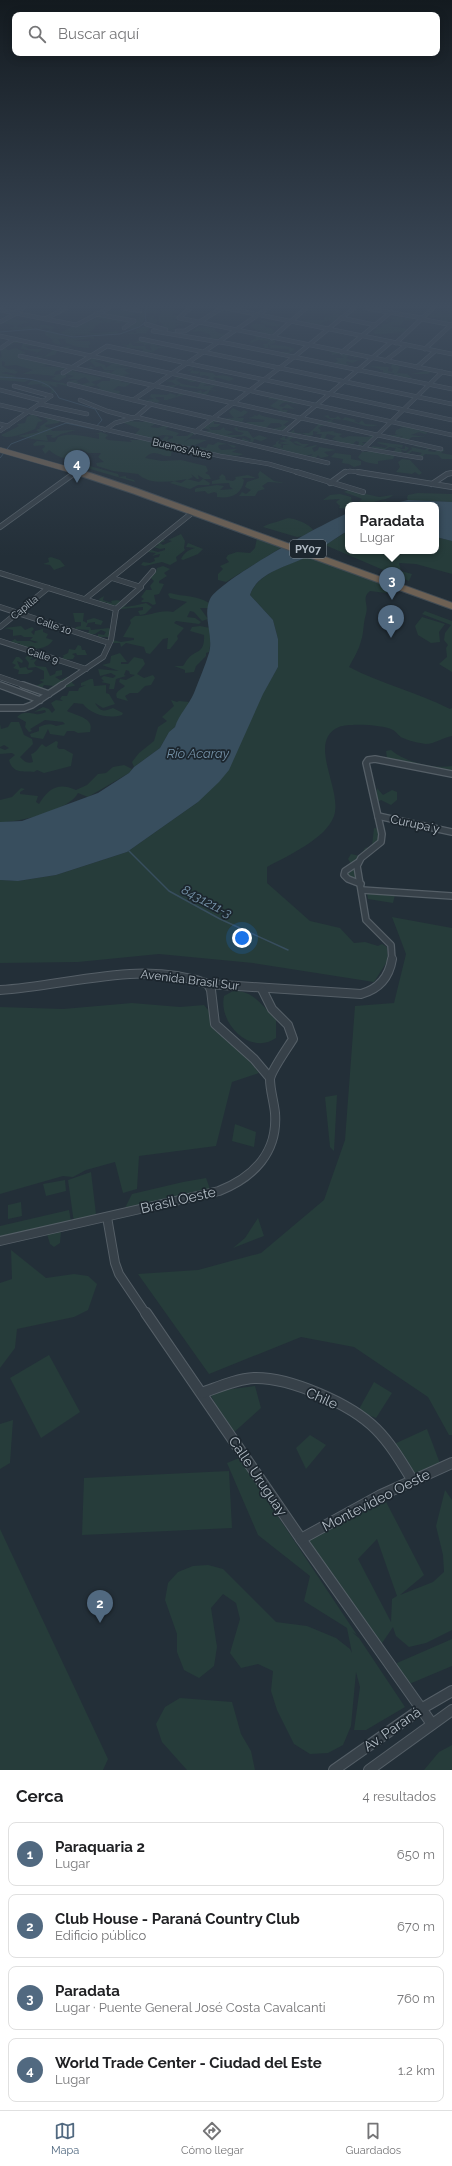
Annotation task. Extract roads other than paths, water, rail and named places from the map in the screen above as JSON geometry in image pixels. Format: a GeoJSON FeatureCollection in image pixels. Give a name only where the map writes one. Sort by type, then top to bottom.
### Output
{"type":"FeatureCollection","features":[{"type":"Feature","properties":{"kind":"highway","name":"PY07"},"geometry":{"type":"LineString","coordinates":[[2,449],[79,470],[211,516],[401,585],[452,606]]}},
{"type":"Feature","properties":{"kind":"highway","name":"PY07"},"geometry":{"type":"LineString","coordinates":[[79,470],[193,512],[211,516]]}},
{"type":"Feature","properties":{"kind":"highway","name":"PY07"},"geometry":{"type":"LineString","coordinates":[[401,585],[452,601]]}},
{"type":"Feature","properties":{"kind":"street"},"geometry":{"type":"LineString","coordinates":[[2,391],[41,403],[87,414]]}},
{"type":"Feature","properties":{"kind":"street"},"geometry":{"type":"LineString","coordinates":[[0,431],[30,412],[51,396],[31,391]]}},
{"type":"Feature","properties":{"kind":"street"},"geometry":{"type":"LineString","coordinates":[[95,391],[212,419],[283,433],[316,442],[421,458]]}},
{"type":"Feature","properties":{"kind":"street"},"geometry":{"type":"LineString","coordinates":[[133,400],[147,391]]}},
{"type":"Feature","properties":{"kind":"street"},"geometry":{"type":"LineString","coordinates":[[175,391],[441,449]]}},
{"type":"Feature","properties":{"kind":"street"},"geometry":{"type":"LineString","coordinates":[[195,432],[249,391],[452,435]]}},
{"type":"Feature","properties":{"kind":"street"},"geometry":{"type":"LineString","coordinates":[[319,391],[452,420]]}},
{"type":"Feature","properties":{"kind":"street"},"geometry":{"type":"LineString","coordinates":[[283,433],[333,391]]}},
{"type":"Feature","properties":{"kind":"street"},"geometry":{"type":"LineString","coordinates":[[386,391],[452,404]]}},
{"type":"Feature","properties":{"kind":"street"},"geometry":{"type":"LineString","coordinates":[[363,449],[424,391]]}},
{"type":"Feature","properties":{"kind":"street"},"geometry":{"type":"LineString","coordinates":[[80,400],[107,411],[328,463]]}},
{"type":"Feature","properties":{"kind":"street"},"geometry":{"type":"LineString","coordinates":[[105,430],[115,424],[134,417],[152,404]]}},
{"type":"Feature","properties":{"kind":"street","name":"Buenos Aires"},"geometry":{"type":"LineString","coordinates":[[0,405],[232,459],[269,464],[363,492]]}},
{"type":"Feature","properties":{"kind":"street"},"geometry":{"type":"LineString","coordinates":[[0,424],[8,426]]}},
{"type":"Feature","properties":{"kind":"street"},"geometry":{"type":"LineString","coordinates":[[0,527],[79,470]]}},
{"type":"Feature","properties":{"kind":"street"},"geometry":{"type":"LineString","coordinates":[[330,483],[345,472],[350,471],[452,487]]}},
{"type":"Feature","properties":{"kind":"street"},"geometry":{"type":"LineString","coordinates":[[432,484],[446,474],[452,473]]}},
{"type":"Feature","properties":{"kind":"street"},"geometry":{"type":"LineString","coordinates":[[85,599],[193,512]]}},
{"type":"Feature","properties":{"kind":"street"},"geometry":{"type":"LineString","coordinates":[[0,708],[24,708],[40,700],[103,657],[109,644],[116,618],[116,609],[153,571]]}},
{"type":"Feature","properties":{"kind":"street"},"geometry":{"type":"LineString","coordinates":[[0,572],[116,609]]}},
{"type":"Feature","properties":{"kind":"street"},"geometry":{"type":"LineString","coordinates":[[112,578],[140,586]]}},
{"type":"Feature","properties":{"kind":"street","name":"Capilla"},"geometry":{"type":"LineString","coordinates":[[0,627],[48,588]]}},
{"type":"Feature","properties":{"kind":"street","name":"Calle 10"},"geometry":{"type":"LineString","coordinates":[[0,607],[109,644]]}},
{"type":"Feature","properties":{"kind":"street","name":"Calle 9"},"geometry":{"type":"LineString","coordinates":[[0,641],[86,669]]}},
{"type":"Feature","properties":{"kind":"street"},"geometry":{"type":"LineString","coordinates":[[0,677],[49,694]]}},
{"type":"Feature","properties":{"kind":"street"},"geometry":{"type":"LineString","coordinates":[[0,685],[40,700]]}},
{"type":"Feature","properties":{"kind":"street"},"geometry":{"type":"LineString","coordinates":[[452,774],[375,759],[368,760],[366,764],[382,834],[381,842],[360,858],[357,863],[345,871],[344,875],[362,887],[452,896]]}},
{"type":"Feature","properties":{"kind":"street","name":"Curupa´y"},"geometry":{"type":"LineString","coordinates":[[378,816],[452,832]]}},
{"type":"Feature","properties":{"kind":"street"},"geometry":{"type":"LineString","coordinates":[[357,863],[362,887]]}},
{"type":"Feature","properties":{"kind":"street","name":"Avenida Brasil Sur"},"geometry":{"type":"LineString","coordinates":[[0,990],[52,986],[128,974],[151,973],[192,978],[208,984],[350,994],[372,991],[380,987],[391,967],[393,950],[391,945],[366,920],[362,887]]}},
{"type":"Feature","properties":{"kind":"street"},"geometry":{"type":"LineString","coordinates":[[208,984],[211,990],[215,1024],[254,1059],[270,1078],[293,1039],[293,1033],[286,1022],[272,1009],[262,988]]}},
{"type":"Feature","properties":{"kind":"street","name":"Brasil Oeste"},"geometry":{"type":"LineString","coordinates":[[0,1241],[219,1192],[248,1177],[265,1158],[275,1132],[276,1123],[270,1078]]}},
{"type":"Feature","properties":{"kind":"street","name":"Calle Uruguay"},"geometry":{"type":"LineString","coordinates":[[107,1216],[115,1264],[119,1274],[301,1539],[432,1724]]}},
{"type":"Feature","properties":{"kind":"street","name":"Chile"},"geometry":{"type":"LineString","coordinates":[[202,1393],[231,1383],[255,1378],[304,1389],[342,1406],[370,1424],[391,1447],[412,1481]]}},
{"type":"Feature","properties":{"kind":"street","name":"Montevideo Oeste"},"geometry":{"type":"LineString","coordinates":[[301,1539],[381,1495],[452,1463]]}},
{"type":"Feature","properties":{"kind":"street","name":"Av. Paraná"},"geometry":{"type":"LineString","coordinates":[[334,1770],[421,1709],[452,1691]]}},
{"type":"Feature","properties":{"kind":"street","name":"Av. Paraná"},"geometry":{"type":"LineString","coordinates":[[369,1770],[452,1710]]}},
{"type":"Feature","properties":{"kind":"water"},"geometry":{"type":"Polygon","coordinates":[[[408,500],[452,502],[452,541],[439,538],[439,502],[399,502],[408,500]]]}},
{"type":"Feature","properties":{"kind":"water","name":"Río Acaray"},"geometry":{"type":"Polygon","coordinates":[[[345,514],[345,533],[301,560],[267,575],[259,581],[250,595],[273,620],[278,639],[278,667],[263,694],[229,770],[219,782],[198,802],[127,852],[56,875],[18,881],[0,880],[0,822],[22,821],[98,793],[129,773],[134,767],[160,748],[169,732],[175,727],[192,697],[206,663],[210,646],[207,612],[210,599],[217,591],[251,566],[345,514]]]}},
{"type":"Feature","properties":{"kind":"waterway"},"geometry":{"type":"LineString","coordinates":[[0,458],[11,444],[66,423],[94,429],[102,420],[95,409],[59,398],[54,391]]}},
{"type":"Feature","properties":{"kind":"waterway","name":"8431211-3"},"geometry":{"type":"LineString","coordinates":[[129,851],[169,891],[220,919],[288,950]]}},
{"type":"Feature","properties":{"kind":"place","name":"World Trade Center - Ciudad del Este"},"geometry":{"type":"Point","coordinates":[77,483]}},
{"type":"Feature","properties":{"kind":"place","name":"Paradata"},"geometry":{"type":"Point","coordinates":[392,600]}},
{"type":"Feature","properties":{"kind":"place","name":"Paraquaria 2"},"geometry":{"type":"Point","coordinates":[391,638]}},
{"type":"Feature","properties":{"kind":"place","name":"Club House - Paraná Country Club"},"geometry":{"type":"Point","coordinates":[100,1623]}}]}
